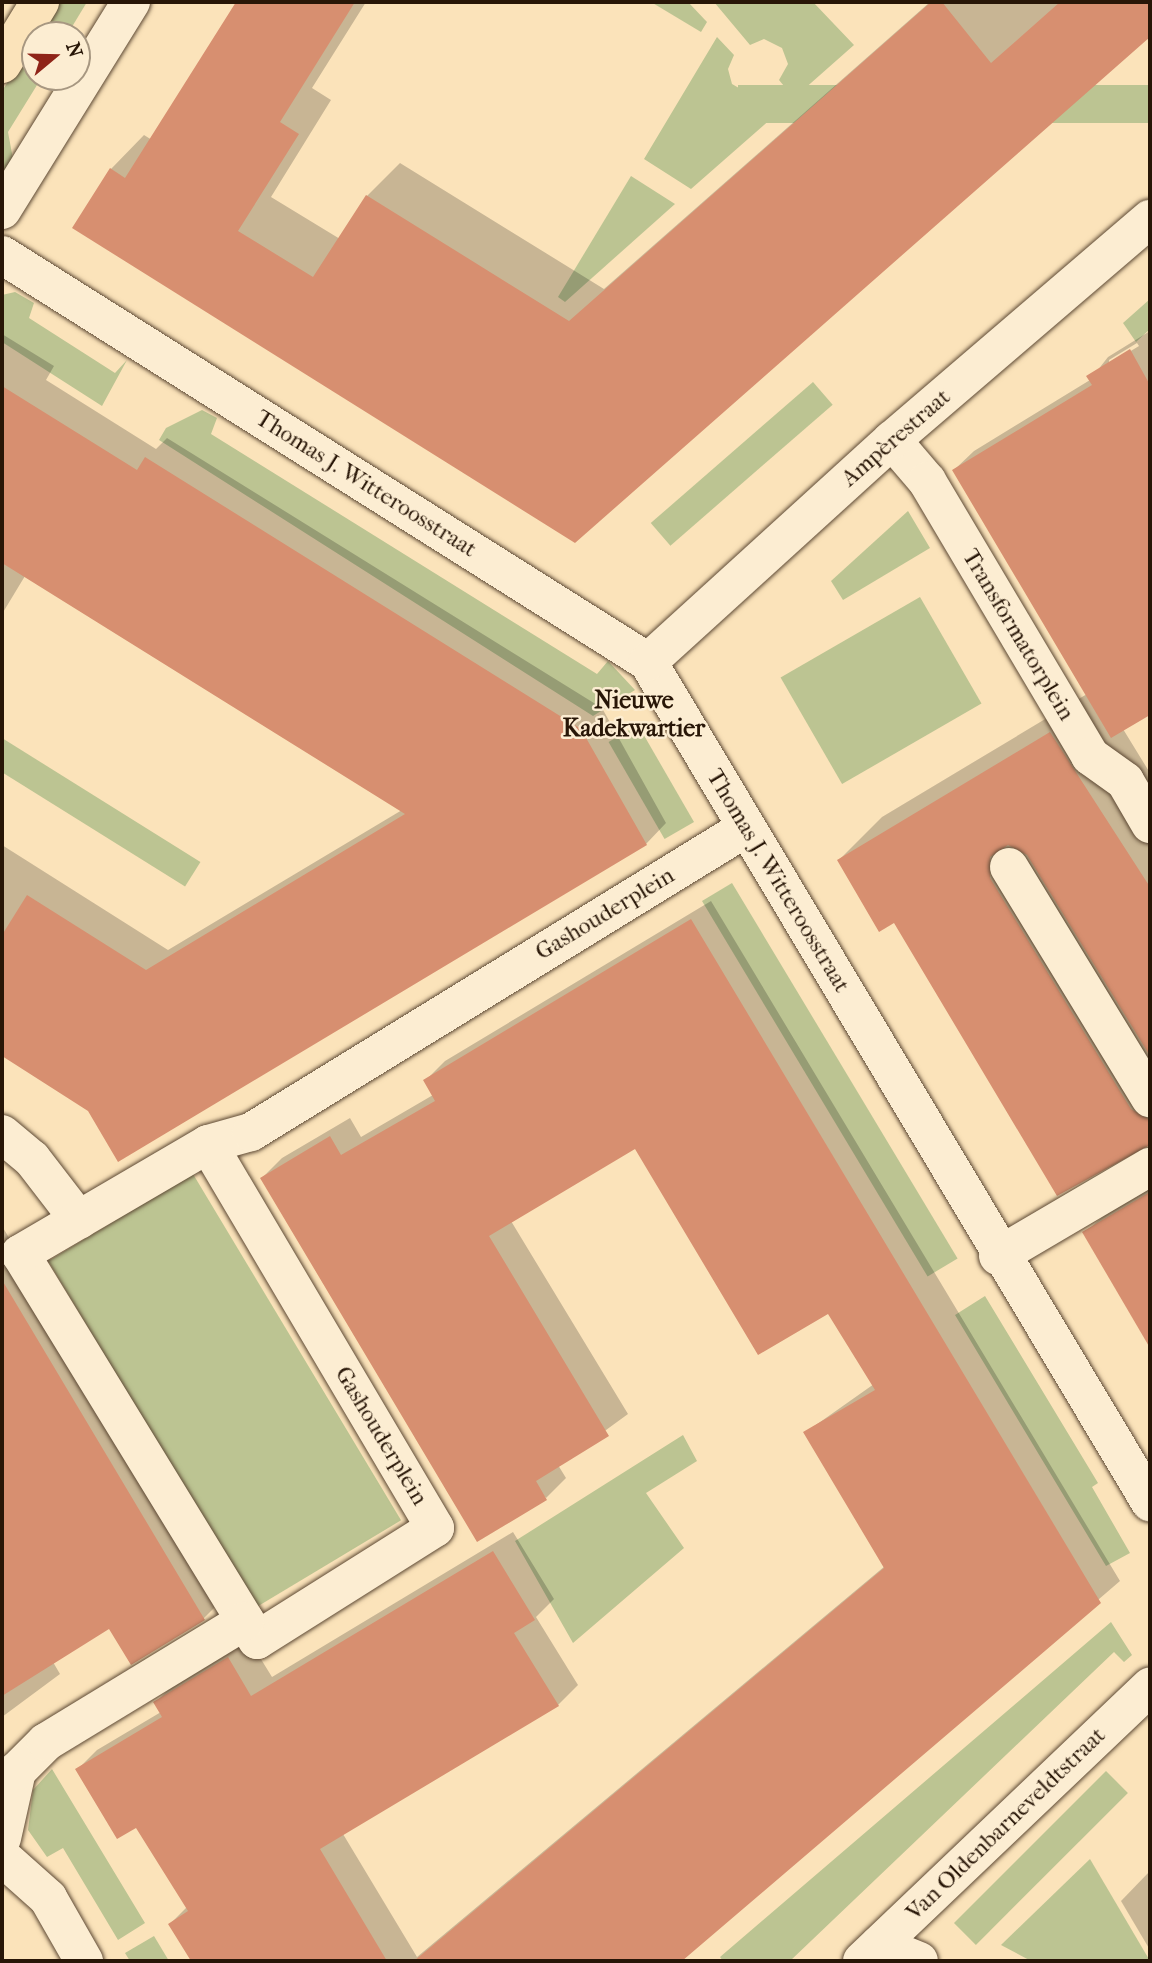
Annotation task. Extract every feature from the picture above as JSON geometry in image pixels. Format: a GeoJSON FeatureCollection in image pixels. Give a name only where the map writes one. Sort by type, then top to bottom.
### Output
{"type":"FeatureCollection","features":[{"type":"Feature","properties":{"kind":"main road"},"geometry":{"type":"LineString","coordinates":[[2,64],[40,2]]}},
{"type":"Feature","properties":{"kind":"street"},"geometry":{"type":"LineString","coordinates":[[2,210],[131,2]]}},
{"type":"Feature","properties":{"kind":"street","name":"Ampèrestraat"},"geometry":{"type":"LineString","coordinates":[[648,662],[892,440],[1150,219]]}},
{"type":"Feature","properties":{"kind":"street","name":"Thomas J. Witteroosstraat"},"geometry":{"type":"LineString","coordinates":[[2,256],[648,662],[998,1256],[1150,1502]]}},
{"type":"Feature","properties":{"kind":"street","name":"Transformatorplein"},"geometry":{"type":"LineString","coordinates":[[892,440],[927,481],[1090,756],[1125,781],[1150,824]]}},
{"type":"Feature","properties":{"kind":"street","name":"Gashouderplein"},"geometry":{"type":"LineString","coordinates":[[208,1144],[435,1528],[257,1640],[20,1254],[208,1144],[251,1132],[746,828]]}},
{"type":"Feature","properties":{"kind":"street"},"geometry":{"type":"LineString","coordinates":[[1009,867],[1150,1098]]}},
{"type":"Feature","properties":{"kind":"street"},"geometry":{"type":"LineString","coordinates":[[2,1134],[32,1159],[79,1220]]}},
{"type":"Feature","properties":{"kind":"street"},"geometry":{"type":"LineString","coordinates":[[998,1256],[1150,1167]]}},
{"type":"Feature","properties":{"kind":"street"},"geometry":{"type":"LineString","coordinates":[[2,1838],[17,1771],[47,1742],[245,1621]]}},
{"type":"Feature","properties":{"kind":"street","name":"Van Oldenbarneveldtstraat"},"geometry":{"type":"LineString","coordinates":[[870,1953],[1147,1700]]}},
{"type":"Feature","properties":{"kind":"street"},"geometry":{"type":"LineString","coordinates":[[2,1857],[48,1899],[85,1961]]}},
{"type":"Feature","properties":{"kind":"street"},"geometry":{"type":"LineString","coordinates":[[870,1953],[919,1961]]}},
{"type":"Feature","properties":{"kind":"green space"},"geometry":{"type":"Polygon","coordinates":[[[58,2],[87,2],[75,21],[46,21],[58,2]]]}},
{"type":"Feature","properties":{"kind":"green space"},"geometry":{"type":"Polygon","coordinates":[[[651,2],[688,2],[707,22],[701,32],[651,2]]]}},
{"type":"Feature","properties":{"kind":"green space"},"geometry":{"type":"Polygon","coordinates":[[[714,2],[813,2],[854,45],[794,98],[779,80],[788,64],[782,48],[764,39],[750,45],[714,2]]]}},
{"type":"Feature","properties":{"kind":"green space"},"geometry":{"type":"Polygon","coordinates":[[[717,37],[734,55],[728,69],[732,84],[751,95],[765,91],[781,110],[691,189],[644,159],[717,37]]]}},
{"type":"Feature","properties":{"kind":"green space"},"geometry":{"type":"Polygon","coordinates":[[[21,61],[21,91],[33,91],[8,132],[13,159],[2,175],[2,91],[21,61]]]}},
{"type":"Feature","properties":{"kind":"green space"},"geometry":{"type":"Polygon","coordinates":[[[738,85],[1150,85],[1150,123],[738,123],[738,85]]]}},
{"type":"Feature","properties":{"kind":"green space"},"geometry":{"type":"Polygon","coordinates":[[[631,176],[675,204],[565,302],[558,297],[631,176]]]}},
{"type":"Feature","properties":{"kind":"green space"},"geometry":{"type":"Polygon","coordinates":[[[15,292],[34,303],[29,318],[115,373],[127,360],[102,406],[2,342],[2,295],[15,292]]]}},
{"type":"Feature","properties":{"kind":"green space"},"geometry":{"type":"Polygon","coordinates":[[[1150,299],[1150,329],[1136,342],[1123,323],[1150,299]]]}},
{"type":"Feature","properties":{"kind":"green space"},"geometry":{"type":"Polygon","coordinates":[[[813,382],[833,405],[670,546],[651,523],[813,382]]]}},
{"type":"Feature","properties":{"kind":"green space"},"geometry":{"type":"Polygon","coordinates":[[[202,410],[217,418],[211,434],[597,674],[608,661],[635,690],[593,716],[159,440],[166,428],[202,410]]]}},
{"type":"Feature","properties":{"kind":"green space"},"geometry":{"type":"Polygon","coordinates":[[[908,511],[930,548],[843,600],[831,581],[908,511]]]}},
{"type":"Feature","properties":{"kind":"green space"},"geometry":{"type":"Polygon","coordinates":[[[920,597],[982,704],[842,784],[781,678],[920,597]]]}},
{"type":"Feature","properties":{"kind":"green space"},"geometry":{"type":"Polygon","coordinates":[[[638,725],[694,822],[665,839],[609,742],[638,725]]]}},
{"type":"Feature","properties":{"kind":"green space"},"geometry":{"type":"Polygon","coordinates":[[[2,738],[200,862],[185,887],[2,772],[2,738]]]}},
{"type":"Feature","properties":{"kind":"green space"},"geometry":{"type":"Polygon","coordinates":[[[732,883],[958,1258],[928,1276],[702,901],[732,883]]]}},
{"type":"Feature","properties":{"kind":"green space"},"geometry":{"type":"Polygon","coordinates":[[[193,1174],[401,1520],[256,1607],[48,1261],[193,1174]]]}},
{"type":"Feature","properties":{"kind":"green space"},"geometry":{"type":"Polygon","coordinates":[[[985,1296],[1098,1483],[1092,1487],[1130,1553],[1106,1566],[955,1315],[985,1296]]]}},
{"type":"Feature","properties":{"kind":"green space"},"geometry":{"type":"Polygon","coordinates":[[[683,1435],[697,1461],[646,1493],[684,1548],[573,1643],[515,1541],[683,1435]]]}},
{"type":"Feature","properties":{"kind":"green space"},"geometry":{"type":"Polygon","coordinates":[[[1111,1622],[1132,1655],[1124,1662],[1114,1652],[790,1961],[723,1961],[720,1957],[1111,1622]]]}},
{"type":"Feature","properties":{"kind":"green space"},"geometry":{"type":"Polygon","coordinates":[[[52,1769],[145,1923],[118,1940],[63,1848],[47,1857],[28,1830],[33,1790],[52,1769]]]}},
{"type":"Feature","properties":{"kind":"green space"},"geometry":{"type":"Polygon","coordinates":[[[1106,1771],[1128,1793],[976,1945],[954,1923],[1106,1771]]]}},
{"type":"Feature","properties":{"kind":"green space"},"geometry":{"type":"Polygon","coordinates":[[[1090,1859],[1150,1961],[1031,1961],[1001,1945],[1090,1859]]]}},
{"type":"Feature","properties":{"kind":"green space"},"geometry":{"type":"Polygon","coordinates":[[[154,1936],[169,1961],[130,1961],[125,1953],[154,1936]]]}},
{"type":"Feature","properties":{"kind":"building"},"geometry":{"type":"Polygon","coordinates":[[[236,2],[355,2],[280,122],[299,134],[238,231],[313,277],[366,195],[569,321],[931,2],[942,2],[991,63],[1060,2],[1150,2],[1150,37],[575,543],[72,228],[110,168],[125,178],[236,2]]]}},
{"type":"Feature","properties":{"kind":"building"},"geometry":{"type":"Polygon","coordinates":[[[1130,349],[1150,385],[1150,715],[1111,738],[952,470],[1092,385],[1086,376],[1130,349]]]}},
{"type":"Feature","properties":{"kind":"building"},"geometry":{"type":"Polygon","coordinates":[[[2,386],[137,470],[145,457],[581,729],[647,845],[118,1162],[88,1111],[2,1056],[2,935],[27,895],[146,970],[405,814],[2,563],[2,386]]]}},
{"type":"Feature","properties":{"kind":"building"},"geometry":{"type":"Polygon","coordinates":[[[1050,732],[1150,887],[1150,1056],[1027,855],[1008,845],[990,857],[990,878],[1131,1109],[1150,1120],[1150,1145],[1057,1196],[894,923],[879,932],[837,860],[1050,732]]]}},
{"type":"Feature","properties":{"kind":"building"},"geometry":{"type":"Polygon","coordinates":[[[691,919],[1101,1603],[682,1961],[414,1961],[884,1568],[803,1432],[875,1390],[828,1314],[758,1355],[635,1149],[489,1236],[609,1436],[536,1481],[547,1500],[477,1542],[260,1178],[330,1136],[341,1155],[435,1101],[423,1080],[691,919]]]}},
{"type":"Feature","properties":{"kind":"building"},"geometry":{"type":"Polygon","coordinates":[[[1150,1192],[1150,1348],[1082,1232],[1150,1192]]]}},
{"type":"Feature","properties":{"kind":"building"},"geometry":{"type":"Polygon","coordinates":[[[2,1280],[205,1620],[131,1665],[109,1629],[2,1696],[2,1280]]]}},
{"type":"Feature","properties":{"kind":"building"},"geometry":{"type":"Polygon","coordinates":[[[493,1551],[535,1620],[514,1633],[559,1706],[320,1849],[387,1961],[191,1961],[168,1924],[188,1911],[136,1828],[117,1839],[75,1769],[162,1717],[153,1702],[228,1657],[251,1696],[493,1551]]]}},
{"type":"Feature","properties":{"kind":"district","name":"Nieuwe Kadekwartier"},"geometry":{"type":"Point","coordinates":[634,715]}}]}
